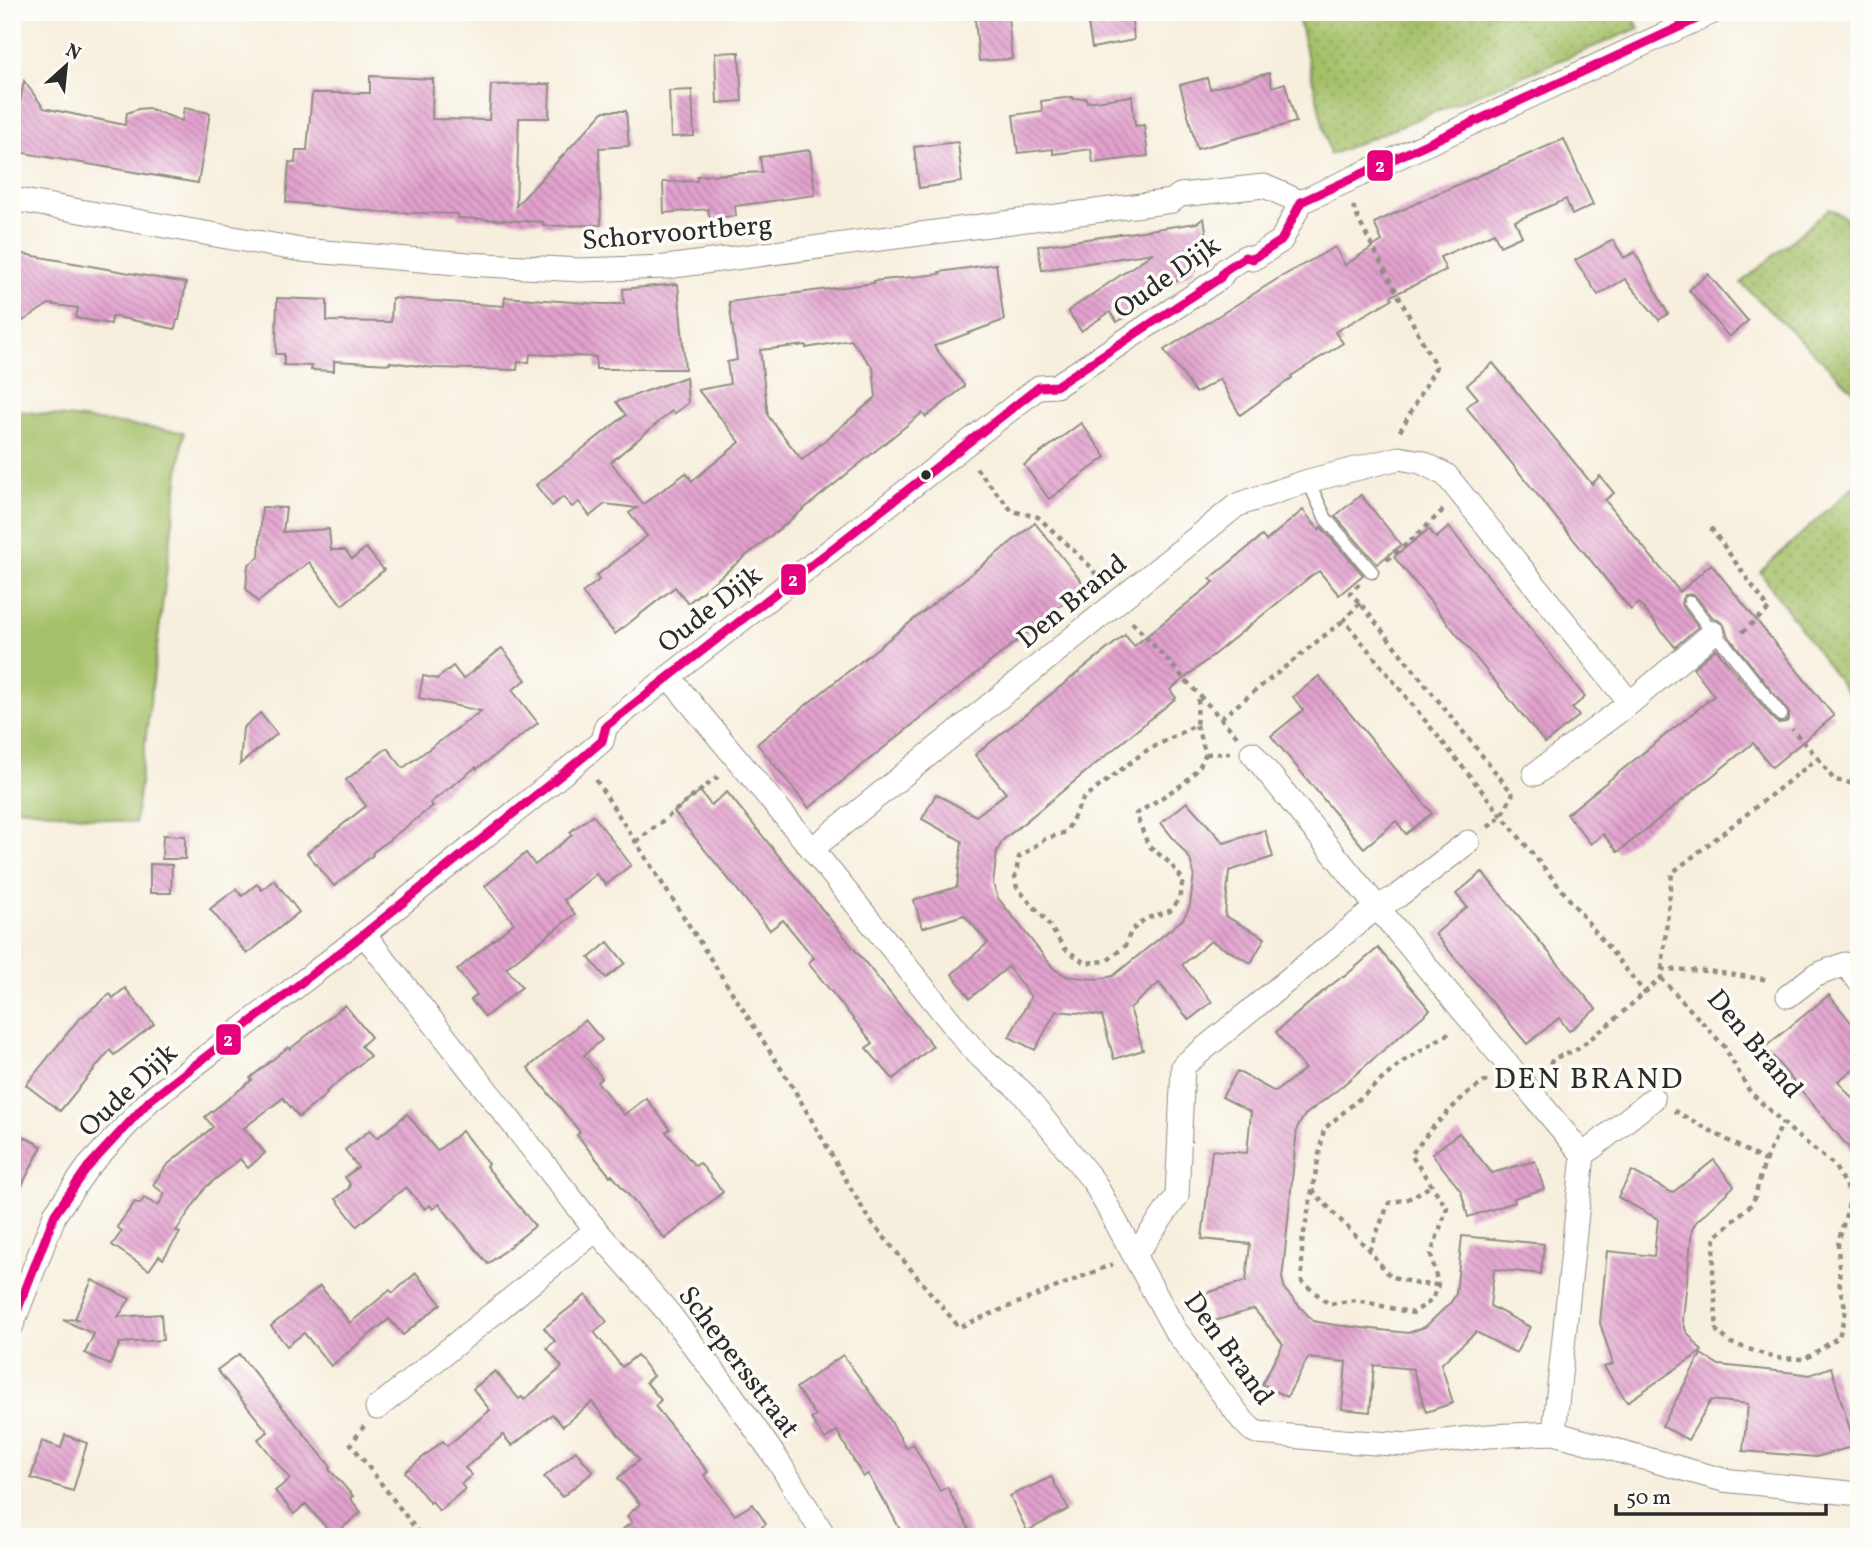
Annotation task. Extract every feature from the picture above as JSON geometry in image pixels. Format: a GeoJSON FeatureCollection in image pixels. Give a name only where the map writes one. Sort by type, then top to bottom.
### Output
{"type":"FeatureCollection","features":[{"type":"Feature","properties":{"kind":"street"},"geometry":{"type":"LineString","coordinates":[[1301,202],[1713,12]]}},
{"type":"Feature","properties":{"kind":"street","name":"Schorvoortberg"},"geometry":{"type":"LineString","coordinates":[[12,200],[301,250],[581,270],[680,265],[1158,203],[1172,201],[1180,195],[1264,186],[1301,202]]}},
{"type":"Feature","properties":{"kind":"street","name":"Oude Dijk"},"geometry":{"type":"LineString","coordinates":[[12,1325],[55,1214],[88,1167],[150,1100],[364,934],[582,758],[602,741],[606,726],[1039,387],[1056,386],[1220,278],[1225,270],[1245,257],[1254,259],[1281,241],[1301,202]]}},
{"type":"Feature","properties":{"kind":"street"},"geometry":{"type":"LineString","coordinates":[[1399,458],[1421,462],[1446,475],[1630,703]]}},
{"type":"Feature","properties":{"kind":"street","name":"Den Brand"},"geometry":{"type":"LineString","coordinates":[[813,849],[1237,505],[1308,481],[1399,458]]}},
{"type":"Feature","properties":{"kind":"street"},"geometry":{"type":"LineString","coordinates":[[1535,774],[1720,640]]}},
{"type":"Feature","properties":{"kind":"street","name":"Den Brand"},"geometry":{"type":"LineString","coordinates":[[669,677],[813,849],[976,1053],[1021,1091],[1094,1182],[1175,1330],[1252,1430],[1259,1433],[1342,1441],[1410,1445],[1489,1436],[1554,1433],[1723,1480],[1859,1494]]}},
{"type":"Feature","properties":{"kind":"street"},"geometry":{"type":"LineString","coordinates":[[1252,752],[1583,1155]]}},
{"type":"Feature","properties":{"kind":"street"},"geometry":{"type":"LineString","coordinates":[[1135,1255],[1177,1196],[1184,1066],[1377,907],[1398,896],[1468,842]]}},
{"type":"Feature","properties":{"kind":"street","name":"Schepersstraat"},"geometry":{"type":"LineString","coordinates":[[364,934],[596,1230],[667,1311],[731,1394],[778,1461],[825,1537]]}},
{"type":"Feature","properties":{"kind":"street"},"geometry":{"type":"LineString","coordinates":[[1795,990],[1814,976],[1845,964],[1859,981]]}},
{"type":"Feature","properties":{"kind":"street"},"geometry":{"type":"LineString","coordinates":[[1554,1433],[1583,1155],[1653,1099]]}},
{"type":"Feature","properties":{"kind":"street"},"geometry":{"type":"LineString","coordinates":[[377,1408],[596,1230]]}},
{"type":"Feature","properties":{"kind":"lane"},"geometry":{"type":"LineString","coordinates":[[1308,481],[1326,519],[1372,572]]}},
{"type":"Feature","properties":{"kind":"lane"},"geometry":{"type":"LineString","coordinates":[[1690,602],[1781,715]]}},
{"type":"Feature","properties":{"kind":"path"},"geometry":{"type":"LineString","coordinates":[[1343,182],[1359,220],[1436,367],[1398,434],[1399,458]]}},
{"type":"Feature","properties":{"kind":"path"},"geometry":{"type":"LineString","coordinates":[[963,446],[975,467],[1012,511],[1038,517],[1090,567],[1114,603],[1252,752]]}},
{"type":"Feature","properties":{"kind":"path"},"geometry":{"type":"LineString","coordinates":[[1460,494],[1350,593],[1513,794]]}},
{"type":"Feature","properties":{"kind":"path"},"geometry":{"type":"LineString","coordinates":[[1711,528],[1769,609],[1720,640]]}},
{"type":"Feature","properties":{"kind":"path"},"geometry":{"type":"LineString","coordinates":[[1221,719],[1344,620],[1360,603]]}},
{"type":"Feature","properties":{"kind":"path"},"geometry":{"type":"LineString","coordinates":[[1344,620],[1645,993]]}},
{"type":"Feature","properties":{"kind":"path"},"geometry":{"type":"LineString","coordinates":[[1196,724],[1144,752],[1083,799],[1066,832],[1045,839],[1019,857],[1015,878],[1017,888],[1046,920],[1064,947],[1085,963],[1107,961],[1125,946],[1131,931],[1145,919],[1170,911],[1179,899],[1183,880],[1171,864],[1148,845],[1136,814],[1183,784],[1198,769],[1206,754],[1196,724],[1199,695]]}},
{"type":"Feature","properties":{"kind":"path"},"geometry":{"type":"LineString","coordinates":[[1781,715],[1834,780],[1859,788]]}},
{"type":"Feature","properties":{"kind":"path"},"geometry":{"type":"LineString","coordinates":[[582,758],[792,1086],[869,1218],[960,1327],[1135,1255]]}},
{"type":"Feature","properties":{"kind":"path"},"geometry":{"type":"LineString","coordinates":[[1470,1020],[1401,1063],[1324,1129],[1302,1243],[1302,1282],[1329,1304],[1356,1300],[1413,1313],[1432,1300],[1438,1286],[1431,1254],[1447,1208],[1411,1155],[1465,1095],[1497,1073],[1522,1083],[1554,1058],[1576,1051],[1661,978],[1672,873],[1818,758]]}},
{"type":"Feature","properties":{"kind":"path"},"geometry":{"type":"LineString","coordinates":[[636,842],[737,761]]}},
{"type":"Feature","properties":{"kind":"path"},"geometry":{"type":"LineString","coordinates":[[1662,969],[1707,971],[1795,990]]}},
{"type":"Feature","properties":{"kind":"path","name":"Den Brand"},"geometry":{"type":"LineString","coordinates":[[1661,978],[1724,1046],[1750,1092],[1834,1165],[1851,1196],[1838,1244],[1840,1289],[1846,1310],[1839,1337],[1805,1359],[1775,1358],[1731,1343],[1717,1331],[1713,1273],[1715,1237],[1754,1203],[1765,1161]]}},
{"type":"Feature","properties":{"kind":"path"},"geometry":{"type":"LineString","coordinates":[[1653,1099],[1765,1161],[1783,1122]]}},
{"type":"Feature","properties":{"kind":"path"},"geometry":{"type":"LineString","coordinates":[[1369,1251],[1390,1203],[1408,1199],[1431,1186]]}},
{"type":"Feature","properties":{"kind":"path"},"geometry":{"type":"LineString","coordinates":[[1312,1190],[1391,1276],[1417,1284],[1438,1286]]}},
{"type":"Feature","properties":{"kind":"path"},"geometry":{"type":"LineString","coordinates":[[377,1408],[351,1444],[422,1537]]}},
{"type":"Feature","properties":{"kind":"green space"},"geometry":{"type":"Polygon","coordinates":[[[1297,12],[1631,12],[1639,28],[1330,155],[1297,12]]]}},
{"type":"Feature","properties":{"kind":"green space"},"geometry":{"type":"Polygon","coordinates":[[[1829,209],[1859,224],[1859,396],[1741,283],[1829,209]]]}},
{"type":"Feature","properties":{"kind":"green space"},"geometry":{"type":"Polygon","coordinates":[[[12,410],[184,432],[135,823],[12,807],[12,410]]]}},
{"type":"Feature","properties":{"kind":"green space"},"geometry":{"type":"Polygon","coordinates":[[[1859,481],[1859,709],[1760,572],[1859,481]]]}},
{"type":"Feature","properties":{"kind":"building"},"geometry":{"type":"Polygon","coordinates":[[[1086,12],[1131,12],[1134,40],[1092,48],[1086,12]]]}},
{"type":"Feature","properties":{"kind":"building"},"geometry":{"type":"Polygon","coordinates":[[[1008,16],[1012,59],[979,61],[975,19],[1008,16]]]}},
{"type":"Feature","properties":{"kind":"building"},"geometry":{"type":"Polygon","coordinates":[[[739,52],[742,101],[717,103],[715,53],[739,52]]]}},
{"type":"Feature","properties":{"kind":"building"},"geometry":{"type":"Polygon","coordinates":[[[1269,73],[1272,87],[1285,83],[1296,122],[1197,149],[1180,85],[1207,78],[1210,89],[1269,73]]]}},
{"type":"Feature","properties":{"kind":"building"},"geometry":{"type":"Polygon","coordinates":[[[370,76],[433,79],[432,119],[489,120],[491,85],[550,84],[549,118],[519,118],[516,206],[604,111],[626,111],[629,146],[599,148],[601,225],[543,226],[543,222],[458,218],[458,214],[380,212],[286,202],[289,162],[295,163],[296,150],[307,150],[312,93],[370,93],[370,76]]]}},
{"type":"Feature","properties":{"kind":"building"},"geometry":{"type":"Polygon","coordinates":[[[24,81],[44,108],[125,125],[127,113],[138,109],[148,108],[182,121],[184,108],[210,113],[198,183],[12,151],[24,81]]]}},
{"type":"Feature","properties":{"kind":"building"},"geometry":{"type":"Polygon","coordinates":[[[692,90],[694,136],[671,137],[669,91],[692,90]]]}},
{"type":"Feature","properties":{"kind":"building"},"geometry":{"type":"Polygon","coordinates":[[[1132,96],[1135,126],[1144,125],[1148,156],[1093,163],[1091,149],[1053,154],[1053,149],[1018,153],[1013,115],[1042,111],[1041,101],[1073,97],[1086,98],[1087,102],[1132,96]]]}},
{"type":"Feature","properties":{"kind":"building"},"geometry":{"type":"Polygon","coordinates":[[[1564,139],[1593,205],[1572,215],[1566,199],[1515,221],[1522,236],[1500,246],[1494,233],[1440,257],[1446,270],[1391,296],[1392,299],[1335,332],[1343,343],[1291,376],[1292,378],[1240,415],[1220,379],[1196,393],[1164,350],[1279,278],[1335,247],[1345,265],[1382,241],[1374,223],[1564,139]]]}},
{"type":"Feature","properties":{"kind":"building"},"geometry":{"type":"Polygon","coordinates":[[[958,142],[962,182],[919,188],[914,147],[958,142]]]}},
{"type":"Feature","properties":{"kind":"building"},"geometry":{"type":"Polygon","coordinates":[[[810,150],[815,195],[735,206],[736,216],[710,218],[708,209],[664,213],[663,182],[697,181],[697,176],[762,172],[760,157],[810,150]]]}},
{"type":"Feature","properties":{"kind":"building"},"geometry":{"type":"Polygon","coordinates":[[[1204,218],[1210,257],[1194,260],[1195,271],[1117,322],[1110,312],[1081,331],[1068,311],[1153,253],[1042,270],[1038,246],[1197,223],[1204,218]]]}},
{"type":"Feature","properties":{"kind":"building"},"geometry":{"type":"Polygon","coordinates":[[[1613,240],[1624,258],[1635,252],[1668,314],[1659,320],[1625,279],[1598,295],[1575,260],[1613,240]]]}},
{"type":"Feature","properties":{"kind":"building"},"geometry":{"type":"Polygon","coordinates":[[[12,252],[186,283],[179,320],[175,329],[112,316],[111,324],[76,318],[78,308],[49,304],[12,328],[12,252]]]}},
{"type":"Feature","properties":{"kind":"building"},"geometry":{"type":"Polygon","coordinates":[[[996,264],[1004,320],[934,346],[964,387],[926,417],[922,413],[688,603],[675,587],[615,634],[582,593],[599,580],[596,576],[647,536],[629,513],[637,508],[605,504],[590,516],[579,502],[572,507],[563,497],[552,506],[536,485],[626,415],[616,402],[686,377],[688,403],[674,414],[672,411],[611,462],[643,504],[686,473],[692,481],[740,442],[698,390],[730,384],[727,362],[737,360],[729,302],[940,274],[939,272],[996,264]],[[851,340],[806,348],[806,345],[760,350],[768,416],[802,460],[876,397],[873,368],[851,340]]]}},
{"type":"Feature","properties":{"kind":"building"},"geometry":{"type":"Polygon","coordinates":[[[1708,274],[1748,321],[1729,337],[1689,290],[1708,274]]]}},
{"type":"Feature","properties":{"kind":"building"},"geometry":{"type":"Polygon","coordinates":[[[678,284],[685,369],[596,369],[596,357],[530,354],[529,362],[518,362],[517,370],[334,361],[334,371],[311,370],[312,366],[284,365],[284,354],[276,354],[277,298],[327,300],[327,321],[391,322],[392,298],[504,306],[505,297],[624,304],[623,289],[678,284]]]}},
{"type":"Feature","properties":{"kind":"building"},"geometry":{"type":"Polygon","coordinates":[[[1493,363],[1592,484],[1600,476],[1614,493],[1605,500],[1680,592],[1711,564],[1834,716],[1772,767],[1753,743],[1618,852],[1603,834],[1591,844],[1567,814],[1714,696],[1693,668],[1716,649],[1775,721],[1786,722],[1789,713],[1727,634],[1724,625],[1714,619],[1694,594],[1685,595],[1681,604],[1698,627],[1675,647],[1639,603],[1631,610],[1466,407],[1478,398],[1467,385],[1493,363]]]}},
{"type":"Feature","properties":{"kind":"building"},"geometry":{"type":"Polygon","coordinates":[[[1081,423],[1106,457],[1049,499],[1024,465],[1081,423]]]}},
{"type":"Feature","properties":{"kind":"building"},"geometry":{"type":"Polygon","coordinates":[[[1361,495],[1401,545],[1377,564],[1335,516],[1361,495]]]}},
{"type":"Feature","properties":{"kind":"building"},"geometry":{"type":"Polygon","coordinates":[[[262,507],[286,508],[283,532],[329,529],[331,550],[345,550],[352,559],[366,548],[384,570],[342,605],[309,562],[258,602],[246,589],[248,565],[259,557],[262,507]]]}},
{"type":"Feature","properties":{"kind":"building"},"geometry":{"type":"Polygon","coordinates":[[[1303,510],[1363,575],[1339,595],[1319,571],[1170,690],[1176,698],[1003,840],[997,851],[993,884],[998,898],[1054,969],[1066,976],[1098,979],[1113,976],[1183,919],[1190,905],[1194,874],[1190,859],[1161,823],[1187,802],[1224,843],[1265,830],[1273,857],[1229,871],[1225,916],[1265,938],[1251,963],[1211,941],[1182,965],[1212,1002],[1189,1020],[1159,983],[1130,1008],[1143,1050],[1114,1059],[1102,1016],[1079,1013],[1056,1011],[1035,1050],[1009,1037],[1031,997],[1008,967],[970,998],[952,974],[988,943],[964,915],[922,928],[914,900],[957,887],[962,841],[922,819],[936,794],[976,816],[1006,793],[975,755],[1125,635],[1134,646],[1214,582],[1210,579],[1262,536],[1266,541],[1303,510]]]}},
{"type":"Feature","properties":{"kind":"building"},"geometry":{"type":"Polygon","coordinates":[[[1035,523],[1085,586],[809,808],[757,744],[1035,523]]]}},
{"type":"Feature","properties":{"kind":"building"},"geometry":{"type":"Polygon","coordinates":[[[1449,527],[1585,697],[1572,708],[1579,716],[1545,743],[1394,557],[1429,529],[1436,538],[1449,527]]]}},
{"type":"Feature","properties":{"kind":"building"},"geometry":{"type":"Polygon","coordinates":[[[502,648],[526,680],[512,690],[538,723],[430,803],[433,806],[334,886],[307,853],[366,806],[346,780],[387,748],[403,768],[481,711],[419,698],[423,676],[437,679],[453,666],[463,679],[502,648]]]}},
{"type":"Feature","properties":{"kind":"building"},"geometry":{"type":"Polygon","coordinates":[[[1319,676],[1432,813],[1406,834],[1396,821],[1364,848],[1271,736],[1303,710],[1293,697],[1319,676]]]}},
{"type":"Feature","properties":{"kind":"building"},"geometry":{"type":"Polygon","coordinates":[[[260,713],[277,734],[240,764],[243,728],[260,713]]]}},
{"type":"Feature","properties":{"kind":"building"},"geometry":{"type":"Polygon","coordinates":[[[700,791],[711,805],[727,792],[933,1046],[893,1079],[866,1048],[873,1043],[808,963],[814,958],[783,920],[770,930],[674,812],[700,791]]]}},
{"type":"Feature","properties":{"kind":"building"},"geometry":{"type":"Polygon","coordinates":[[[593,815],[631,865],[606,885],[596,874],[564,900],[575,914],[506,968],[522,987],[485,1017],[471,1000],[477,995],[457,970],[514,923],[485,886],[526,853],[535,865],[572,835],[570,832],[593,815]]]}},
{"type":"Feature","properties":{"kind":"building"},"geometry":{"type":"Polygon","coordinates":[[[163,835],[185,836],[185,859],[162,859],[163,835]]]}},
{"type":"Feature","properties":{"kind":"building"},"geometry":{"type":"Polygon","coordinates":[[[150,864],[172,865],[171,893],[150,893],[150,864]]]}},
{"type":"Feature","properties":{"kind":"building"},"geometry":{"type":"Polygon","coordinates":[[[1482,872],[1596,1009],[1569,1031],[1559,1018],[1527,1044],[1435,934],[1467,907],[1456,894],[1482,872]]]}},
{"type":"Feature","properties":{"kind":"building"},"geometry":{"type":"Polygon","coordinates":[[[274,880],[299,912],[247,954],[210,909],[236,889],[242,896],[257,884],[262,890],[274,880]]]}},
{"type":"Feature","properties":{"kind":"building"},"geometry":{"type":"Polygon","coordinates":[[[608,942],[625,963],[606,978],[589,958],[608,942]]]}},
{"type":"Feature","properties":{"kind":"building"},"geometry":{"type":"Polygon","coordinates":[[[1378,948],[1430,1010],[1305,1115],[1297,1128],[1282,1278],[1285,1290],[1313,1321],[1408,1333],[1425,1327],[1456,1294],[1462,1236],[1544,1244],[1541,1274],[1494,1269],[1490,1306],[1530,1327],[1516,1353],[1476,1332],[1441,1364],[1453,1403],[1426,1412],[1413,1369],[1374,1365],[1370,1412],[1342,1409],[1346,1362],[1308,1358],[1287,1397],[1262,1384],[1283,1344],[1254,1309],[1211,1322],[1203,1294],[1246,1281],[1250,1244],[1202,1239],[1212,1150],[1247,1153],[1251,1112],[1222,1097],[1237,1071],[1275,1092],[1305,1069],[1276,1032],[1378,948]]]}},
{"type":"Feature","properties":{"kind":"building"},"geometry":{"type":"Polygon","coordinates":[[[125,988],[154,1024],[114,1055],[110,1050],[60,1111],[26,1085],[78,1020],[110,994],[113,998],[125,988]]]}},
{"type":"Feature","properties":{"kind":"building"},"geometry":{"type":"Polygon","coordinates":[[[1829,995],[1859,1032],[1859,1065],[1838,1081],[1859,1107],[1859,1160],[1765,1047],[1829,995]]]}},
{"type":"Feature","properties":{"kind":"building"},"geometry":{"type":"Polygon","coordinates":[[[345,1005],[371,1037],[361,1046],[370,1056],[299,1117],[283,1098],[244,1128],[265,1153],[248,1168],[240,1159],[206,1187],[176,1231],[180,1233],[163,1259],[159,1256],[149,1270],[112,1245],[122,1231],[117,1227],[135,1202],[140,1204],[144,1198],[158,1206],[165,1194],[153,1185],[166,1166],[213,1127],[205,1117],[288,1047],[290,1049],[345,1005]]]}},
{"type":"Feature","properties":{"kind":"building"},"geometry":{"type":"Polygon","coordinates":[[[585,1020],[602,1040],[584,1055],[602,1078],[597,1082],[624,1115],[646,1098],[670,1129],[666,1132],[695,1166],[700,1163],[723,1192],[665,1239],[577,1135],[580,1132],[528,1068],[585,1020]]]}},
{"type":"Feature","properties":{"kind":"building"},"geometry":{"type":"Polygon","coordinates":[[[407,1114],[437,1151],[462,1131],[488,1164],[486,1166],[535,1226],[488,1264],[439,1204],[433,1209],[430,1205],[425,1209],[406,1187],[357,1226],[336,1199],[350,1187],[345,1177],[358,1167],[345,1150],[370,1130],[377,1138],[407,1114]]]}},
{"type":"Feature","properties":{"kind":"building"},"geometry":{"type":"Polygon","coordinates":[[[12,1131],[42,1146],[12,1205],[12,1131]]]}},
{"type":"Feature","properties":{"kind":"building"},"geometry":{"type":"Polygon","coordinates":[[[1459,1133],[1492,1173],[1535,1161],[1544,1189],[1514,1198],[1515,1202],[1468,1217],[1461,1191],[1432,1154],[1459,1133]]]}},
{"type":"Feature","properties":{"kind":"building"},"geometry":{"type":"Polygon","coordinates":[[[1714,1160],[1734,1186],[1696,1222],[1692,1230],[1683,1320],[1686,1331],[1702,1351],[1627,1402],[1604,1367],[1613,1364],[1600,1323],[1607,1251],[1654,1256],[1658,1219],[1618,1197],[1632,1171],[1672,1193],[1714,1160]]]}},
{"type":"Feature","properties":{"kind":"building"},"geometry":{"type":"Polygon","coordinates":[[[416,1273],[441,1304],[403,1335],[389,1319],[331,1366],[304,1333],[287,1346],[271,1326],[320,1286],[350,1323],[390,1290],[393,1293],[416,1273]]]}},
{"type":"Feature","properties":{"kind":"building"},"geometry":{"type":"Polygon","coordinates":[[[92,1280],[130,1299],[118,1317],[161,1314],[163,1340],[120,1343],[110,1365],[85,1353],[94,1334],[63,1320],[77,1319],[75,1318],[92,1280]]]}},
{"type":"Feature","properties":{"kind":"building"},"geometry":{"type":"Polygon","coordinates":[[[586,1295],[607,1322],[594,1332],[622,1367],[637,1355],[653,1376],[646,1382],[661,1400],[655,1406],[708,1472],[704,1475],[735,1515],[753,1504],[766,1524],[750,1534],[752,1537],[613,1537],[632,1522],[627,1516],[640,1504],[618,1478],[639,1460],[592,1402],[563,1426],[552,1414],[512,1446],[503,1435],[465,1468],[472,1475],[461,1484],[465,1489],[439,1511],[405,1472],[443,1441],[447,1446],[490,1410],[473,1389],[495,1371],[519,1399],[522,1397],[524,1400],[562,1367],[547,1348],[555,1341],[544,1328],[586,1295]]]}},
{"type":"Feature","properties":{"kind":"building"},"geometry":{"type":"Polygon","coordinates":[[[239,1354],[353,1496],[350,1498],[361,1512],[333,1536],[306,1504],[294,1514],[275,1491],[290,1479],[258,1439],[268,1432],[217,1370],[239,1354]]]}},
{"type":"Feature","properties":{"kind":"building"},"geometry":{"type":"Polygon","coordinates":[[[1701,1354],[1719,1365],[1810,1375],[1831,1367],[1855,1446],[1816,1457],[1743,1451],[1748,1404],[1711,1400],[1688,1440],[1662,1426],[1701,1354]]]}},
{"type":"Feature","properties":{"kind":"building"},"geometry":{"type":"Polygon","coordinates":[[[843,1355],[890,1420],[906,1448],[913,1444],[940,1491],[947,1487],[973,1537],[904,1537],[868,1474],[863,1477],[837,1431],[825,1439],[811,1419],[816,1416],[796,1388],[843,1355]]]}},
{"type":"Feature","properties":{"kind":"building"},"geometry":{"type":"Polygon","coordinates":[[[65,1435],[87,1443],[73,1491],[31,1478],[42,1441],[61,1448],[65,1435]]]}},
{"type":"Feature","properties":{"kind":"building"},"geometry":{"type":"Polygon","coordinates":[[[576,1451],[593,1472],[562,1497],[544,1477],[576,1451]]]}},
{"type":"Feature","properties":{"kind":"building"},"geometry":{"type":"Polygon","coordinates":[[[1051,1477],[1069,1509],[1027,1531],[1010,1496],[1051,1477]]]}},
{"type":"Feature","properties":{"kind":"transit line","name":"2"},"geometry":{"type":"LineString","coordinates":[[12,1324],[55,1214],[88,1167],[150,1100],[364,934],[582,758],[602,741],[606,726],[1039,387],[1056,386],[1220,278],[1225,270],[1245,257],[1253,259],[1281,241],[1301,202],[1712,12]]}},
{"type":"Feature","properties":{"kind":"district","name":"DEN BRAND"},"geometry":{"type":"Point","coordinates":[1589,1078]}}]}
